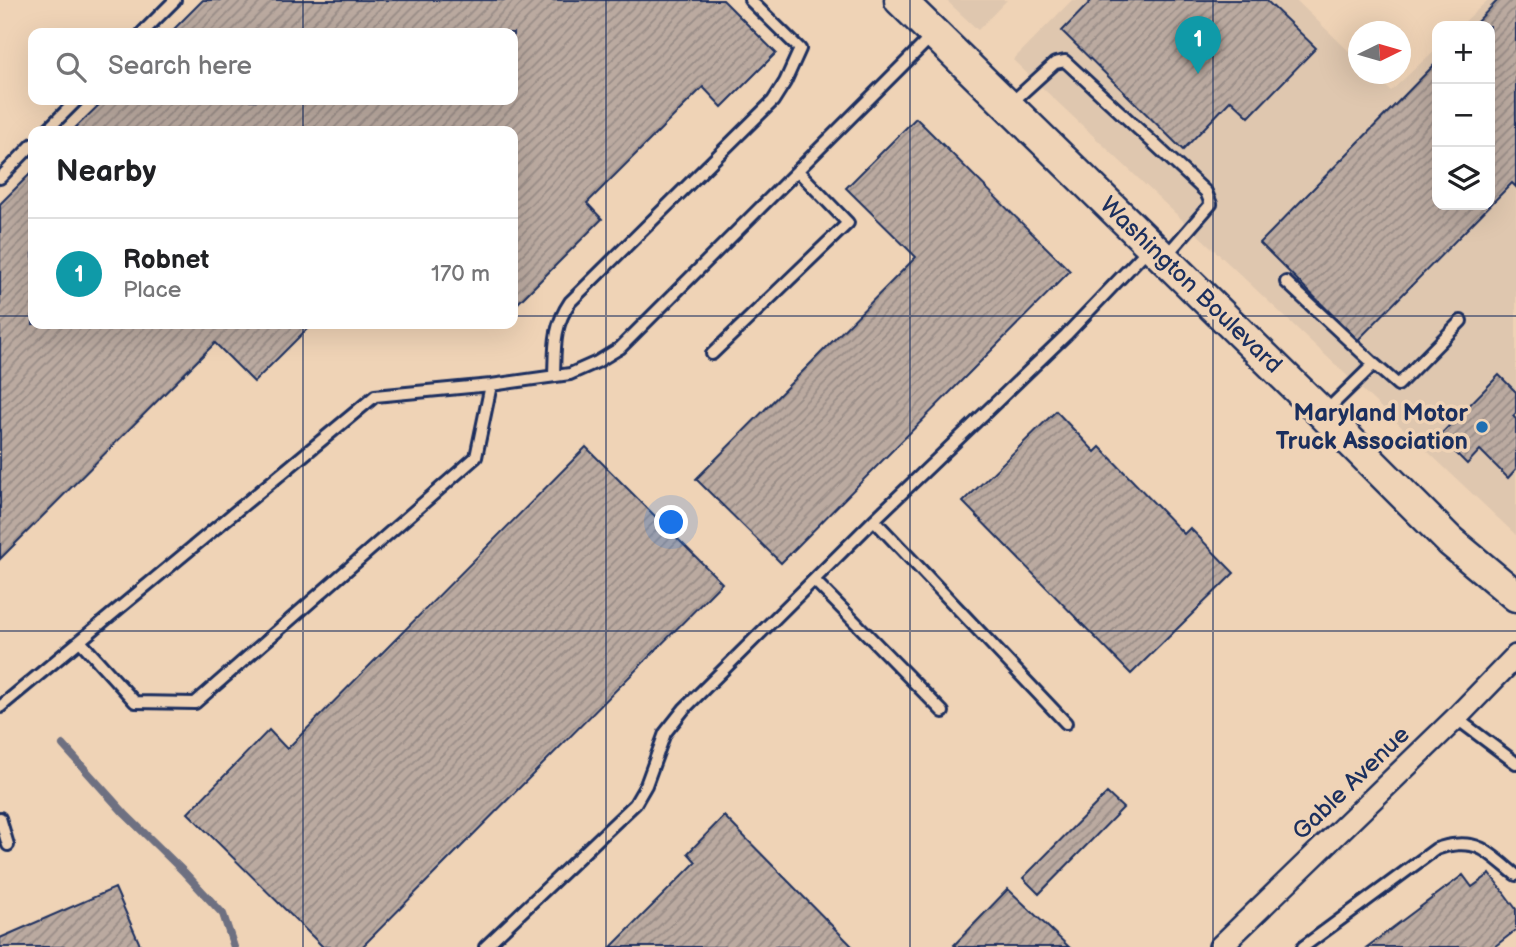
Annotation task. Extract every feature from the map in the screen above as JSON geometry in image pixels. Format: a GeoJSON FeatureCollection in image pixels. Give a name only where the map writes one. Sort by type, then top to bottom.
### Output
{"type":"FeatureCollection","features":[{"type":"Feature","properties":{"kind":"main road","name":"Washington Boulevard"},"geometry":{"type":"LineString","coordinates":[[900,0],[1324,414],[1450,541],[1516,596]]}},
{"type":"Feature","properties":{"kind":"street","name":"Gable Avenue"},"geometry":{"type":"LineString","coordinates":[[1220,947],[1456,718],[1516,656]]}},
{"type":"Feature","properties":{"kind":"lane"},"geometry":{"type":"LineString","coordinates":[[147,28],[175,0]]}},
{"type":"Feature","properties":{"kind":"lane"},"geometry":{"type":"LineString","coordinates":[[554,376],[555,333],[561,315],[570,302],[773,101],[785,82],[800,49],[750,0]]}},
{"type":"Feature","properties":{"kind":"lane"},"geometry":{"type":"LineString","coordinates":[[0,707],[375,396],[570,374],[620,348],[934,34]]}},
{"type":"Feature","properties":{"kind":"lane"},"geometry":{"type":"LineString","coordinates":[[485,947],[635,804],[646,785],[665,733],[684,709],[874,520],[1066,335],[1211,204],[1206,192],[1066,61],[1055,63],[1008,106]]}},
{"type":"Feature","properties":{"kind":"lane"},"geometry":{"type":"LineString","coordinates":[[51,126],[72,105]]}},
{"type":"Feature","properties":{"kind":"lane"},"geometry":{"type":"LineString","coordinates":[[0,178],[28,149]]}},
{"type":"Feature","properties":{"kind":"lane"},"geometry":{"type":"LineString","coordinates":[[712,354],[848,223],[798,171]]}},
{"type":"Feature","properties":{"kind":"lane"},"geometry":{"type":"LineString","coordinates":[[1286,282],[1398,385],[1461,321]]}},
{"type":"Feature","properties":{"kind":"lane"},"geometry":{"type":"LineString","coordinates":[[1324,414],[1374,364]]}},
{"type":"Feature","properties":{"kind":"lane"},"geometry":{"type":"LineString","coordinates":[[80,641],[135,702],[195,703],[476,457],[491,385]]}},
{"type":"Feature","properties":{"kind":"lane"},"geometry":{"type":"LineString","coordinates":[[874,520],[1066,723]]}},
{"type":"Feature","properties":{"kind":"lane"},"geometry":{"type":"LineString","coordinates":[[814,580],[943,712]]}},
{"type":"Feature","properties":{"kind":"lane"},"geometry":{"type":"LineString","coordinates":[[1456,718],[1516,763]]}},
{"type":"Feature","properties":{"kind":"lane"},"geometry":{"type":"LineString","coordinates":[[0,818],[8,845]]}},
{"type":"Feature","properties":{"kind":"lane"},"geometry":{"type":"LineString","coordinates":[[1303,947],[1436,849],[1458,844],[1480,848],[1516,875]]}},
{"type":"Feature","properties":{"kind":"shaded area"},"geometry":{"type":"Polygon","coordinates":[[[946,0],[1007,0],[978,30],[946,0]]]}},
{"type":"Feature","properties":{"kind":"shaded area"},"geometry":{"type":"Polygon","coordinates":[[[1072,0],[1296,0],[1348,50],[1348,84],[1383,84],[1391,91],[1398,84],[1411,84],[1411,72],[1432,53],[1432,210],[1495,210],[1495,21],[1465,21],[1488,0],[1516,0],[1516,535],[1013,60],[1072,0]]]}},
{"type":"Feature","properties":{"kind":"building"},"geometry":{"type":"Polygon","coordinates":[[[203,0],[723,0],[776,53],[722,107],[703,87],[587,203],[602,219],[518,303],[518,126],[77,126],[99,105],[518,105],[518,28],[175,28],[203,0]]]}},
{"type":"Feature","properties":{"kind":"building"},"geometry":{"type":"Polygon","coordinates":[[[1092,0],[1266,0],[1316,48],[1249,117],[1231,100],[1183,150],[1062,31],[1092,0]]]}},
{"type":"Feature","properties":{"kind":"building"},"geometry":{"type":"Polygon","coordinates":[[[1498,0],[1516,0],[1516,187],[1512,183],[1495,200],[1495,21],[1478,21],[1498,0]]]}},
{"type":"Feature","properties":{"kind":"building"},"geometry":{"type":"Polygon","coordinates":[[[1432,67],[1432,210],[1486,210],[1358,340],[1260,243],[1432,67]]]}},
{"type":"Feature","properties":{"kind":"building"},"geometry":{"type":"Polygon","coordinates":[[[916,118],[1070,271],[781,563],[696,479],[916,257],[846,188],[916,118]]]}},
{"type":"Feature","properties":{"kind":"building"},"geometry":{"type":"Polygon","coordinates":[[[28,176],[28,329],[307,329],[254,382],[215,343],[0,559],[0,204],[28,176]]]}},
{"type":"Feature","properties":{"kind":"building","name":"Maryland Motor Truck Association"},"geometry":{"type":"Polygon","coordinates":[[[1499,375],[1516,392],[1516,413],[1513,416],[1516,419],[1516,469],[1508,478],[1480,450],[1467,464],[1439,436],[1499,375]]]}},
{"type":"Feature","properties":{"kind":"building"},"geometry":{"type":"Polygon","coordinates":[[[1056,411],[1095,452],[1100,447],[1184,534],[1190,528],[1234,573],[1131,674],[963,502],[1056,411]]]}},
{"type":"Feature","properties":{"kind":"building"},"geometry":{"type":"Polygon","coordinates":[[[586,447],[722,583],[362,947],[323,947],[188,813],[269,730],[287,749],[586,447]]]}},
{"type":"Feature","properties":{"kind":"building"},"geometry":{"type":"Polygon","coordinates":[[[1107,793],[1123,808],[1039,894],[1023,878],[1107,793]]]}},
{"type":"Feature","properties":{"kind":"building"},"geometry":{"type":"Polygon","coordinates":[[[724,816],[853,947],[611,947],[696,862],[688,853],[724,816]]]}},
{"type":"Feature","properties":{"kind":"building"},"geometry":{"type":"Polygon","coordinates":[[[1490,874],[1516,909],[1516,930],[1494,947],[1367,947],[1463,875],[1472,887],[1490,874]]]}},
{"type":"Feature","properties":{"kind":"building"},"geometry":{"type":"Polygon","coordinates":[[[115,888],[141,947],[0,947],[0,938],[115,888]]]}},
{"type":"Feature","properties":{"kind":"building"},"geometry":{"type":"Polygon","coordinates":[[[1008,889],[1069,947],[956,947],[954,945],[1008,889]]]}},
{"type":"Feature","properties":{"kind":"waterway"},"geometry":{"type":"LineString","coordinates":[[63,745],[125,814],[223,914],[234,947]]}},
{"type":"Feature","properties":{"kind":"place","name":"Robnet"},"geometry":{"type":"Point","coordinates":[1198,74]}},
{"type":"Feature","properties":{"kind":"place","name":"Maryland Motor Truck Association"},"geometry":{"type":"Point","coordinates":[1482,427]}}]}
